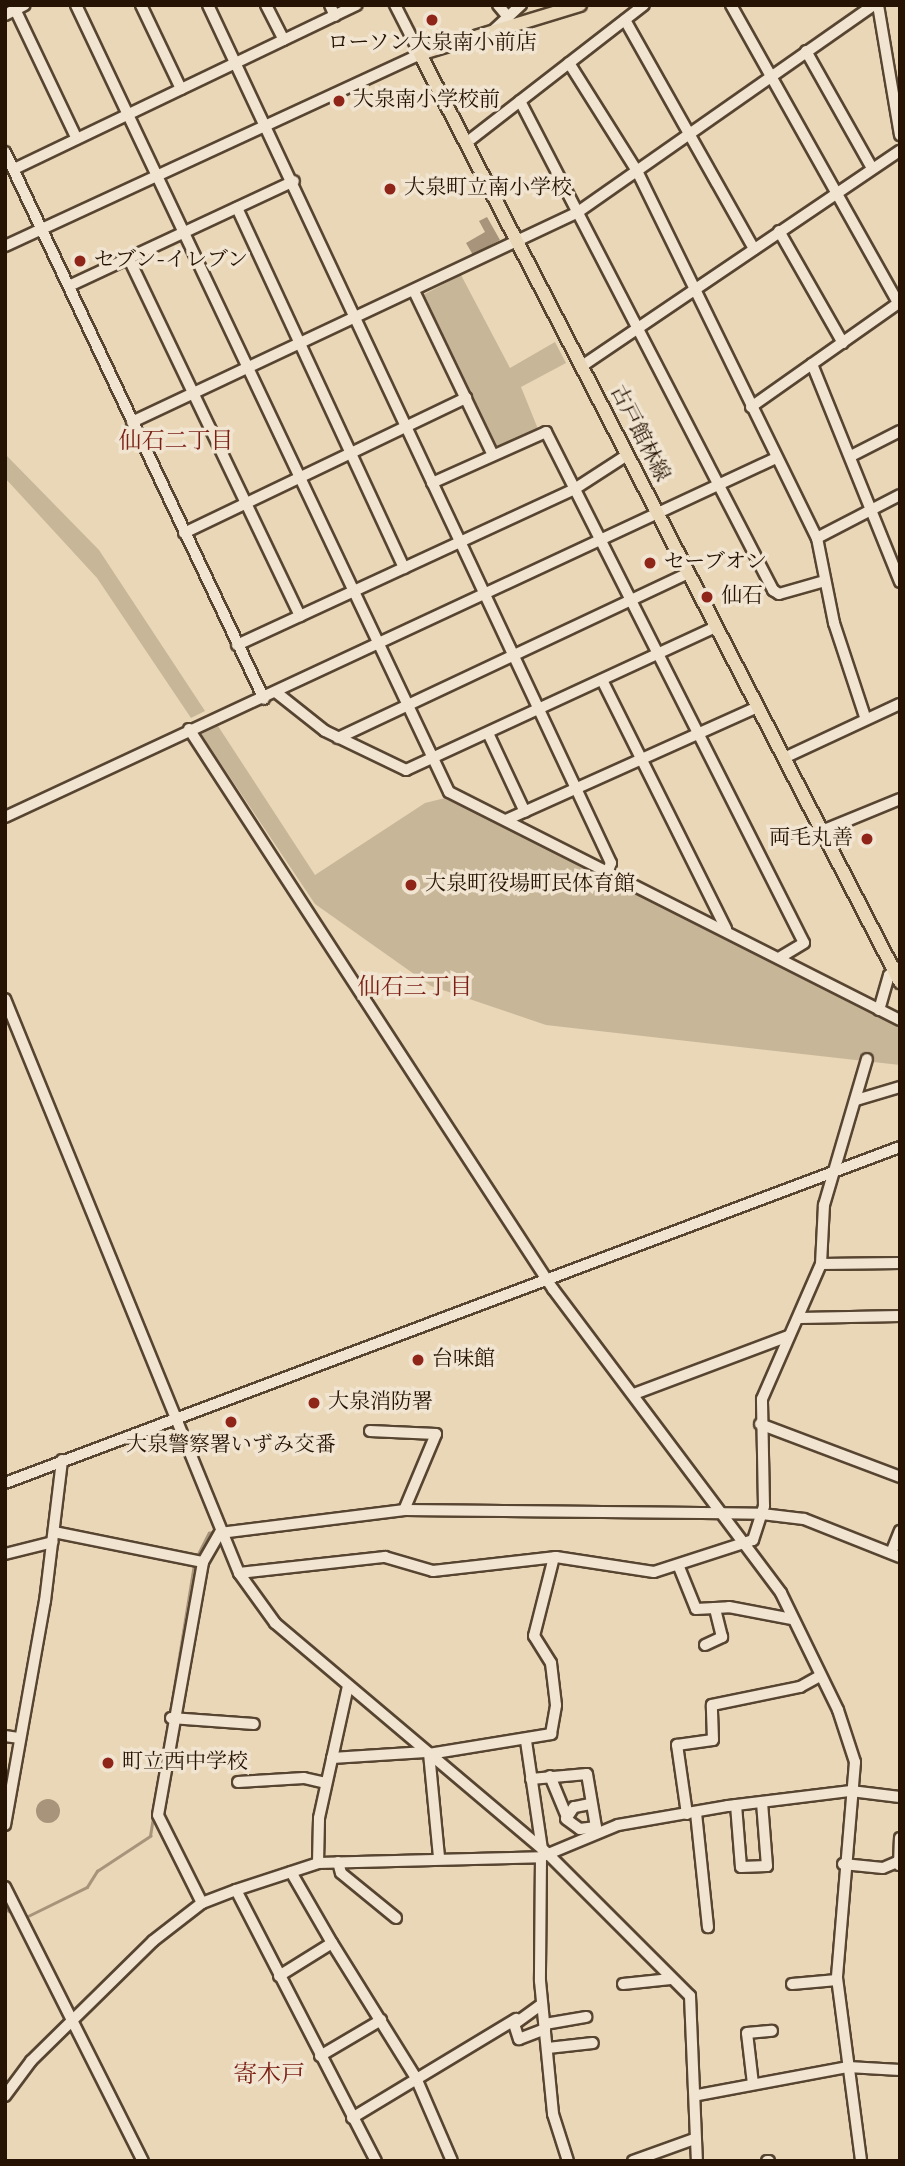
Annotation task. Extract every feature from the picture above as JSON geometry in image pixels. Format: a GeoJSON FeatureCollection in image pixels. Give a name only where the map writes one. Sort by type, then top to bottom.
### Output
{"type":"FeatureCollection","features":[{"type":"Feature","properties":{"kind":"main road"},"geometry":{"type":"LineString","coordinates":[[420,54],[580,5]]}},
{"type":"Feature","properties":{"kind":"main road","name":"古戸館林線"},"geometry":{"type":"LineString","coordinates":[[420,54],[822,831],[897,968],[900,982]]}},
{"type":"Feature","properties":{"kind":"street"},"geometry":{"type":"LineString","coordinates":[[76,5],[351,593],[449,792],[900,1020]]}},
{"type":"Feature","properties":{"kind":"street"},"geometry":{"type":"LineString","coordinates":[[141,5],[181,89]]}},
{"type":"Feature","properties":{"kind":"street"},"geometry":{"type":"LineString","coordinates":[[208,5],[268,123],[459,543],[611,863],[608,871]]}},
{"type":"Feature","properties":{"kind":"street"},"geometry":{"type":"LineString","coordinates":[[266,5],[284,40]]}},
{"type":"Feature","properties":{"kind":"street"},"geometry":{"type":"LineString","coordinates":[[330,5],[335,16]]}},
{"type":"Feature","properties":{"kind":"street"},"geometry":{"type":"LineString","coordinates":[[14,169],[357,5]]}},
{"type":"Feature","properties":{"kind":"street"},"geometry":{"type":"LineString","coordinates":[[5,246],[420,54],[395,5]]}},
{"type":"Feature","properties":{"kind":"street"},"geometry":{"type":"LineString","coordinates":[[498,5],[508,17]]}},
{"type":"Feature","properties":{"kind":"street"},"geometry":{"type":"LineString","coordinates":[[492,33],[521,5]]}},
{"type":"Feature","properties":{"kind":"street"},"geometry":{"type":"LineString","coordinates":[[466,143],[644,5]]}},
{"type":"Feature","properties":{"kind":"street"},"geometry":{"type":"LineString","coordinates":[[731,5],[899,303],[751,407]]}},
{"type":"Feature","properties":{"kind":"street"},"geometry":{"type":"LineString","coordinates":[[132,422],[518,243],[578,212],[806,51],[876,5],[900,135]]}},
{"type":"Feature","properties":{"kind":"street"},"geometry":{"type":"LineString","coordinates":[[5,15],[18,7],[77,139]]}},
{"type":"Feature","properties":{"kind":"street"},"geometry":{"type":"LineString","coordinates":[[625,20],[754,248]]}},
{"type":"Feature","properties":{"kind":"street"},"geometry":{"type":"LineString","coordinates":[[806,51],[872,168]]}},
{"type":"Feature","properties":{"kind":"street"},"geometry":{"type":"LineString","coordinates":[[569,64],[637,171],[817,538],[825,581],[865,717]]}},
{"type":"Feature","properties":{"kind":"street"},"geometry":{"type":"LineString","coordinates":[[520,101],[775,593],[825,581]]}},
{"type":"Feature","properties":{"kind":"street"},"geometry":{"type":"LineString","coordinates":[[582,366],[900,151]]}},
{"type":"Feature","properties":{"kind":"street"},"geometry":{"type":"LineString","coordinates":[[6,154],[264,699]]}},
{"type":"Feature","properties":{"kind":"street"},"geometry":{"type":"LineString","coordinates":[[69,286],[294,181]]}},
{"type":"Feature","properties":{"kind":"street"},"geometry":{"type":"LineString","coordinates":[[237,208],[404,568]]}},
{"type":"Feature","properties":{"kind":"street"},"geometry":{"type":"LineString","coordinates":[[779,231],[843,343]]}},
{"type":"Feature","properties":{"kind":"street"},"geometry":{"type":"LineString","coordinates":[[129,259],[300,616]]}},
{"type":"Feature","properties":{"kind":"street"},"geometry":{"type":"LineString","coordinates":[[414,291],[493,456]]}},
{"type":"Feature","properties":{"kind":"street"},"geometry":{"type":"LineString","coordinates":[[813,364],[900,582]]}},
{"type":"Feature","properties":{"kind":"street"},"geometry":{"type":"LineString","coordinates":[[184,533],[466,398]]}},
{"type":"Feature","properties":{"kind":"street"},"geometry":{"type":"LineString","coordinates":[[851,456],[900,431]]}},
{"type":"Feature","properties":{"kind":"street"},"geometry":{"type":"LineString","coordinates":[[432,483],[545,432],[804,943],[780,957]]}},
{"type":"Feature","properties":{"kind":"street"},"geometry":{"type":"LineString","coordinates":[[237,645],[573,489],[627,455]]}},
{"type":"Feature","properties":{"kind":"street"},"geometry":{"type":"LineString","coordinates":[[5,817],[189,729],[264,699],[660,517],[776,458]]}},
{"type":"Feature","properties":{"kind":"street"},"geometry":{"type":"LineString","coordinates":[[817,538],[900,495]]}},
{"type":"Feature","properties":{"kind":"street"},"geometry":{"type":"LineString","coordinates":[[338,738],[405,704],[688,573]]}},
{"type":"Feature","properties":{"kind":"street"},"geometry":{"type":"LineString","coordinates":[[277,693],[338,738],[405,770],[716,627]]}},
{"type":"Feature","properties":{"kind":"street"},"geometry":{"type":"LineString","coordinates":[[602,680],[726,930]]}},
{"type":"Feature","properties":{"kind":"street"},"geometry":{"type":"LineString","coordinates":[[784,758],[865,717],[900,704]]}},
{"type":"Feature","properties":{"kind":"street"},"geometry":{"type":"LineString","coordinates":[[506,820],[758,707]]}},
{"type":"Feature","properties":{"kind":"street"},"geometry":{"type":"LineString","coordinates":[[189,729],[545,1278],[747,1544],[792,1619],[854,1746],[843,1864],[837,1980],[861,2161]]}},
{"type":"Feature","properties":{"kind":"street"},"geometry":{"type":"LineString","coordinates":[[488,733],[525,812]]}},
{"type":"Feature","properties":{"kind":"street"},"geometry":{"type":"LineString","coordinates":[[822,831],[900,799]]}},
{"type":"Feature","properties":{"kind":"street"},"geometry":{"type":"LineString","coordinates":[[878,1010],[897,968]]}},
{"type":"Feature","properties":{"kind":"street"},"geometry":{"type":"LineString","coordinates":[[5,999],[220,1533],[239,1573],[275,1623],[544,1853],[690,1996],[698,2095],[691,2108],[697,2161]]}},
{"type":"Feature","properties":{"kind":"street"},"geometry":{"type":"LineString","coordinates":[[239,1573],[384,1557],[433,1571],[554,1557],[621,1571],[679,1567],[747,1544],[762,1514],[760,1424],[770,1373],[800,1318],[821,1264],[824,1205],[867,1059]]}},
{"type":"Feature","properties":{"kind":"street"},"geometry":{"type":"LineString","coordinates":[[856,1100],[900,1087]]}},
{"type":"Feature","properties":{"kind":"street"},"geometry":{"type":"LineString","coordinates":[[5,1483],[172,1415],[900,1147]]}},
{"type":"Feature","properties":{"kind":"street"},"geometry":{"type":"LineString","coordinates":[[821,1264],[900,1263]]}},
{"type":"Feature","properties":{"kind":"street"},"geometry":{"type":"LineString","coordinates":[[800,1318],[900,1316]]}},
{"type":"Feature","properties":{"kind":"street"},"geometry":{"type":"LineString","coordinates":[[634,1394],[788,1336]]}},
{"type":"Feature","properties":{"kind":"street"},"geometry":{"type":"LineString","coordinates":[[760,1424],[900,1477]]}},
{"type":"Feature","properties":{"kind":"street"},"geometry":{"type":"LineString","coordinates":[[370,1431],[436,1434],[404,1510]]}},
{"type":"Feature","properties":{"kind":"street"},"geometry":{"type":"LineString","coordinates":[[5,1825],[53,1537],[62,1460]]}},
{"type":"Feature","properties":{"kind":"street"},"geometry":{"type":"LineString","coordinates":[[220,1533],[404,1510],[762,1514],[804,1519],[895,1555],[900,1531]]}},
{"type":"Feature","properties":{"kind":"street"},"geometry":{"type":"LineString","coordinates":[[202,1903],[159,1827],[172,1718],[203,1562],[220,1533]]}},
{"type":"Feature","properties":{"kind":"street"},"geometry":{"type":"LineString","coordinates":[[5,1554],[53,1537],[203,1562]]}},
{"type":"Feature","properties":{"kind":"street"},"geometry":{"type":"LineString","coordinates":[[332,1758],[428,1753],[526,1741],[551,1734],[555,1721],[551,1663],[534,1636],[554,1557]]}},
{"type":"Feature","properties":{"kind":"street"},"geometry":{"type":"LineString","coordinates":[[679,1567],[696,1609],[715,1608],[792,1619]]}},
{"type":"Feature","properties":{"kind":"street"},"geometry":{"type":"LineString","coordinates":[[705,1645],[722,1637],[715,1608]]}},
{"type":"Feature","properties":{"kind":"street"},"geometry":{"type":"LineString","coordinates":[[708,1927],[691,1814],[677,1745],[713,1740],[712,1705],[800,1687],[820,1676]]}},
{"type":"Feature","properties":{"kind":"street"},"geometry":{"type":"LineString","coordinates":[[318,1863],[326,1783],[348,1686]]}},
{"type":"Feature","properties":{"kind":"street"},"geometry":{"type":"LineString","coordinates":[[172,1718],[254,1724]]}},
{"type":"Feature","properties":{"kind":"street"},"geometry":{"type":"LineString","coordinates":[[5,1736],[20,1738]]}},
{"type":"Feature","properties":{"kind":"street"},"geometry":{"type":"LineString","coordinates":[[526,1741],[544,1853],[542,2004],[553,2114],[568,2161]]}},
{"type":"Feature","properties":{"kind":"street"},"geometry":{"type":"LineString","coordinates":[[428,1753],[439,1857]]}},
{"type":"Feature","properties":{"kind":"street"},"geometry":{"type":"LineString","coordinates":[[531,1779],[587,1773],[590,1804],[597,1830]]}},
{"type":"Feature","properties":{"kind":"street"},"geometry":{"type":"LineString","coordinates":[[550,1776],[569,1826],[597,1830]]}},
{"type":"Feature","properties":{"kind":"street"},"geometry":{"type":"LineString","coordinates":[[238,1782],[304,1778],[326,1783]]}},
{"type":"Feature","properties":{"kind":"street"},"geometry":{"type":"LineString","coordinates":[[5,2096],[71,2019],[202,1903],[318,1863],[439,1857],[487,1863],[544,1853],[597,1830],[736,1805],[851,1791],[900,1797]]}},
{"type":"Feature","properties":{"kind":"street"},"geometry":{"type":"LineString","coordinates":[[736,1805],[741,1867],[767,1866],[762,1802]]}},
{"type":"Feature","properties":{"kind":"street"},"geometry":{"type":"LineString","coordinates":[[567,1817],[590,1804]]}},
{"type":"Feature","properties":{"kind":"street"},"geometry":{"type":"LineString","coordinates":[[843,1864],[883,1868],[898,1864],[900,1838]]}},
{"type":"Feature","properties":{"kind":"street"},"geometry":{"type":"LineString","coordinates":[[338,1862],[341,1873],[396,1917]]}},
{"type":"Feature","properties":{"kind":"street"},"geometry":{"type":"LineString","coordinates":[[292,1872],[416,2078],[452,2161]]}},
{"type":"Feature","properties":{"kind":"street"},"geometry":{"type":"LineString","coordinates":[[5,1887],[143,2161]]}},
{"type":"Feature","properties":{"kind":"street"},"geometry":{"type":"LineString","coordinates":[[236,1891],[376,2161]]}},
{"type":"Feature","properties":{"kind":"street"},"geometry":{"type":"LineString","coordinates":[[279,1976],[332,1942]]}},
{"type":"Feature","properties":{"kind":"street"},"geometry":{"type":"LineString","coordinates":[[623,1983],[671,1979]]}},
{"type":"Feature","properties":{"kind":"street"},"geometry":{"type":"LineString","coordinates":[[792,1984],[837,1980]]}},
{"type":"Feature","properties":{"kind":"street"},"geometry":{"type":"LineString","coordinates":[[352,2118],[542,2004]]}},
{"type":"Feature","properties":{"kind":"street"},"geometry":{"type":"LineString","coordinates":[[516,2019],[519,2039],[545,2026],[586,2017]]}},
{"type":"Feature","properties":{"kind":"street"},"geometry":{"type":"LineString","coordinates":[[320,2056],[381,2020]]}},
{"type":"Feature","properties":{"kind":"street"},"geometry":{"type":"LineString","coordinates":[[754,2084],[747,2033],[772,2031]]}},
{"type":"Feature","properties":{"kind":"street"},"geometry":{"type":"LineString","coordinates":[[548,2049],[593,2043]]}},
{"type":"Feature","properties":{"kind":"street"},"geometry":{"type":"LineString","coordinates":[[698,2095],[848,2067],[900,2070]]}},
{"type":"Feature","properties":{"kind":"street"},"geometry":{"type":"LineString","coordinates":[[633,2161],[694,2139]]}},
{"type":"Feature","properties":{"kind":"shaded area"},"geometry":{"type":"Polygon","coordinates":[[[487,217],[500,240],[473,255],[466,243],[485,232],[479,221],[487,217]]]}},
{"type":"Feature","properties":{"kind":"shaded area"},"geometry":{"type":"Polygon","coordinates":[[[461,275],[510,368],[555,342],[566,363],[521,387],[538,429],[496,447],[423,295],[461,275]]]}},
{"type":"Feature","properties":{"kind":"shaded area"},"geometry":{"type":"Polygon","coordinates":[[[5,454],[99,550],[205,711],[191,718],[97,578],[5,478],[5,454]]]}},
{"type":"Feature","properties":{"kind":"shaded area"},"geometry":{"type":"Polygon","coordinates":[[[218,726],[315,875],[425,803],[445,798],[900,1023],[900,1065],[546,1025],[431,986],[315,904],[201,734],[218,726]]]}},
{"type":"Feature","properties":{"kind":"shaded area"},"geometry":{"type":"Polygon","coordinates":[[[48,1799],[57,1802],[60,1811],[57,1820],[48,1823],[39,1820],[36,1811],[39,1802],[48,1799]]]}},
{"type":"Feature","properties":{"kind":"waterway"},"geometry":{"type":"LineString","coordinates":[[232,1527],[343,1513]]}},
{"type":"Feature","properties":{"kind":"waterway"},"geometry":{"type":"LineString","coordinates":[[196,1558],[209,1533],[219,1530]]}},
{"type":"Feature","properties":{"kind":"waterway"},"geometry":{"type":"LineString","coordinates":[[24,1918],[87,1887],[97,1871],[150,1836],[194,1564]]}},
{"type":"Feature","properties":{"kind":"waterway"},"geometry":{"type":"LineString","coordinates":[[5,1909],[15,1914]]}},
{"type":"Feature","properties":{"kind":"place","name":"ローソン大泉南小前店"},"geometry":{"type":"Point","coordinates":[432,20]}},
{"type":"Feature","properties":{"kind":"place","name":"大泉南小学校前"},"geometry":{"type":"Point","coordinates":[339,101]}},
{"type":"Feature","properties":{"kind":"place","name":"大泉町立南小学校"},"geometry":{"type":"Point","coordinates":[390,189]}},
{"type":"Feature","properties":{"kind":"place","name":"セブン-イレブン"},"geometry":{"type":"Point","coordinates":[80,261]}},
{"type":"Feature","properties":{"kind":"place","name":"セーブオン"},"geometry":{"type":"Point","coordinates":[650,563]}},
{"type":"Feature","properties":{"kind":"place","name":"仙石"},"geometry":{"type":"Point","coordinates":[707,597]}},
{"type":"Feature","properties":{"kind":"place","name":"両毛丸善"},"geometry":{"type":"Point","coordinates":[867,839]}},
{"type":"Feature","properties":{"kind":"place","name":"大泉町役場町民体育館"},"geometry":{"type":"Point","coordinates":[411,885]}},
{"type":"Feature","properties":{"kind":"place","name":"台味館"},"geometry":{"type":"Point","coordinates":[418,1360]}},
{"type":"Feature","properties":{"kind":"place","name":"大泉消防署"},"geometry":{"type":"Point","coordinates":[314,1403]}},
{"type":"Feature","properties":{"kind":"place","name":"大泉警察署いずみ交番"},"geometry":{"type":"Point","coordinates":[231,1422]}},
{"type":"Feature","properties":{"kind":"place","name":"町立西中学校"},"geometry":{"type":"Point","coordinates":[108,1763]}},
{"type":"Feature","properties":{"kind":"district","name":"仙石二丁目"},"geometry":{"type":"Point","coordinates":[176,442]}},
{"type":"Feature","properties":{"kind":"district","name":"仙石三丁目"},"geometry":{"type":"Point","coordinates":[415,988]}},
{"type":"Feature","properties":{"kind":"district","name":"寄木戸"},"geometry":{"type":"Point","coordinates":[269,2077]}}]}
